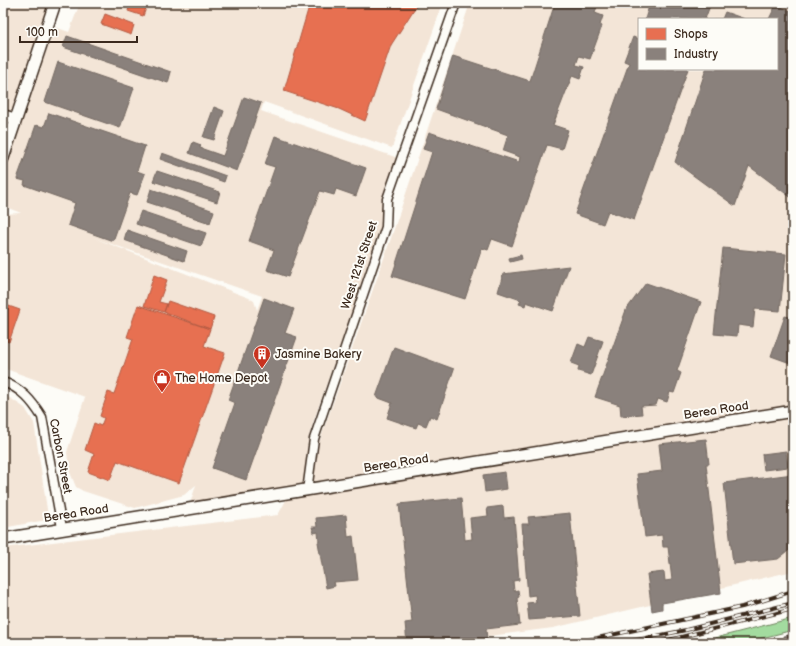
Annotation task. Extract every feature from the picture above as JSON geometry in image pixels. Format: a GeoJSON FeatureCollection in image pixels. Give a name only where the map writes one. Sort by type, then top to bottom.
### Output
{"type":"FeatureCollection","features":[{"type":"Feature","properties":{"kind":"main road"},"geometry":{"type":"LineString","coordinates":[[3,158],[55,3]]}},
{"type":"Feature","properties":{"kind":"main road","name":"Berea Road"},"geometry":{"type":"LineString","coordinates":[[3,539],[62,528],[307,491],[793,411]]}},
{"type":"Feature","properties":{"kind":"street","name":"West 121st Street"},"geometry":{"type":"LineString","coordinates":[[307,491],[314,439],[386,227],[387,198],[456,3]]}},
{"type":"Feature","properties":{"kind":"street"},"geometry":{"type":"LineString","coordinates":[[3,115],[16,119]]}},
{"type":"Feature","properties":{"kind":"street","name":"Carbon Street"},"geometry":{"type":"LineString","coordinates":[[3,382],[20,391],[32,401],[43,420],[62,528]]}},
{"type":"Feature","properties":{"kind":"shaded area"},"geometry":{"type":"Polygon","coordinates":[[[3,3],[56,3],[3,158],[3,3]]]}},
{"type":"Feature","properties":{"kind":"shaded area"},"geometry":{"type":"Polygon","coordinates":[[[80,3],[443,3],[392,148],[264,102],[261,111],[398,158],[384,197],[382,227],[308,440],[307,463],[320,440],[390,241],[470,3],[793,3],[793,571],[553,628],[433,643],[3,643],[3,548],[278,515],[291,491],[189,507],[196,485],[184,495],[135,508],[83,491],[76,487],[69,470],[67,452],[85,397],[3,368],[3,214],[21,213],[3,206],[3,170],[55,27],[69,32],[80,3]],[[94,238],[249,298],[254,301],[257,310],[262,296],[94,238]]]}},
{"type":"Feature","properties":{"kind":"shaded area"},"geometry":{"type":"Polygon","coordinates":[[[3,395],[25,408],[34,423],[48,516],[46,520],[3,528],[3,395]]]}},
{"type":"Feature","properties":{"kind":"green space"},"geometry":{"type":"Polygon","coordinates":[[[793,618],[793,630],[743,643],[696,643],[793,618]]]}},
{"type":"Feature","properties":{"kind":"building: Shops"},"geometry":{"type":"Polygon","coordinates":[[[130,3],[148,3],[143,16],[128,11],[130,3]]]}},
{"type":"Feature","properties":{"kind":"building: Shops"},"geometry":{"type":"Polygon","coordinates":[[[310,3],[418,3],[391,45],[365,121],[339,109],[284,91],[310,3]]]}},
{"type":"Feature","properties":{"kind":"building: Shops"},"geometry":{"type":"Polygon","coordinates":[[[105,14],[134,25],[131,35],[101,24],[105,14]]]}},
{"type":"Feature","properties":{"kind":"building: Shops"},"geometry":{"type":"Polygon","coordinates":[[[154,275],[167,280],[159,302],[167,304],[164,312],[144,306],[154,275]]]}},
{"type":"Feature","properties":{"kind":"building: Shops"},"geometry":{"type":"Polygon","coordinates":[[[168,301],[214,317],[210,329],[164,312],[168,301]]]}},
{"type":"Feature","properties":{"kind":"building: Shops"},"geometry":{"type":"Polygon","coordinates":[[[3,304],[20,310],[9,342],[3,340],[3,304]]]}},
{"type":"Feature","properties":{"kind":"building: Shops","name":"The Home Depot"},"geometry":{"type":"Polygon","coordinates":[[[138,305],[210,329],[204,346],[225,353],[179,483],[117,461],[110,480],[88,472],[94,454],[85,450],[94,423],[101,426],[104,418],[100,416],[108,392],[114,394],[133,339],[127,337],[138,305]]]}},
{"type":"Feature","properties":{"kind":"building: Industry"},"geometry":{"type":"Polygon","coordinates":[[[555,3],[598,3],[595,13],[603,16],[600,25],[602,26],[590,59],[579,56],[576,65],[584,67],[580,79],[572,76],[553,125],[568,130],[562,149],[547,145],[512,246],[492,239],[488,250],[482,248],[465,299],[392,276],[432,152],[423,149],[429,132],[519,162],[520,157],[503,151],[508,135],[436,109],[453,56],[530,81],[555,3]]]}},
{"type":"Feature","properties":{"kind":"building: Industry"},"geometry":{"type":"Polygon","coordinates":[[[650,3],[711,3],[705,18],[645,18],[650,3]]]}},
{"type":"Feature","properties":{"kind":"building: Industry"},"geometry":{"type":"Polygon","coordinates":[[[776,5],[793,12],[793,199],[749,166],[735,206],[675,162],[706,70],[778,70],[778,18],[770,18],[776,5]]]}},
{"type":"Feature","properties":{"kind":"building: Industry"},"geometry":{"type":"Polygon","coordinates":[[[725,12],[742,18],[722,18],[725,12]]]}},
{"type":"Feature","properties":{"kind":"building: Industry"},"geometry":{"type":"Polygon","coordinates":[[[67,36],[171,72],[168,83],[63,47],[67,36]]]}},
{"type":"Feature","properties":{"kind":"building: Industry"},"geometry":{"type":"Polygon","coordinates":[[[633,37],[638,39],[638,70],[688,70],[634,220],[608,211],[603,224],[575,214],[629,63],[624,61],[633,37]]]}},
{"type":"Feature","properties":{"kind":"building: Industry"},"geometry":{"type":"Polygon","coordinates":[[[58,62],[134,88],[120,128],[45,102],[58,62]]]}},
{"type":"Feature","properties":{"kind":"building: Industry"},"geometry":{"type":"Polygon","coordinates":[[[244,97],[261,103],[237,171],[189,153],[193,142],[201,145],[200,148],[223,156],[244,97]]]}},
{"type":"Feature","properties":{"kind":"building: Industry"},"geometry":{"type":"Polygon","coordinates":[[[214,107],[224,111],[214,140],[203,137],[214,107]]]}},
{"type":"Feature","properties":{"kind":"building: Industry"},"geometry":{"type":"Polygon","coordinates":[[[49,113],[145,146],[137,171],[145,174],[137,195],[130,193],[113,241],[68,225],[75,203],[24,185],[25,181],[17,179],[36,125],[44,127],[49,113]]]}},
{"type":"Feature","properties":{"kind":"building: Industry"},"geometry":{"type":"Polygon","coordinates":[[[275,136],[366,168],[356,196],[336,189],[334,195],[320,191],[288,277],[267,270],[274,250],[249,241],[275,167],[265,164],[275,136]]]}},
{"type":"Feature","properties":{"kind":"building: Industry"},"geometry":{"type":"Polygon","coordinates":[[[162,153],[226,176],[224,182],[160,159],[162,153]]]}},
{"type":"Feature","properties":{"kind":"building: Industry"},"geometry":{"type":"Polygon","coordinates":[[[157,171],[220,192],[217,202],[153,181],[157,171]]]}},
{"type":"Feature","properties":{"kind":"building: Industry"},"geometry":{"type":"Polygon","coordinates":[[[151,189],[214,211],[210,223],[147,202],[151,189]]]}},
{"type":"Feature","properties":{"kind":"building: Industry"},"geometry":{"type":"Polygon","coordinates":[[[141,211],[206,233],[201,246],[136,224],[141,211]]]}},
{"type":"Feature","properties":{"kind":"building: Industry"},"geometry":{"type":"Polygon","coordinates":[[[127,230],[187,251],[184,261],[124,240],[127,230]]]}},
{"type":"Feature","properties":{"kind":"building: Industry"},"geometry":{"type":"Polygon","coordinates":[[[723,248],[786,254],[780,311],[755,309],[753,327],[738,325],[737,336],[714,334],[723,248]]]}},
{"type":"Feature","properties":{"kind":"building: Industry"},"geometry":{"type":"Polygon","coordinates":[[[521,255],[522,259],[510,262],[509,258],[521,255]]]}},
{"type":"Feature","properties":{"kind":"building: Industry"},"geometry":{"type":"Polygon","coordinates":[[[569,266],[553,311],[526,302],[525,306],[519,304],[521,300],[498,292],[503,274],[569,266]]]}},
{"type":"Feature","properties":{"kind":"building: Industry"},"geometry":{"type":"Polygon","coordinates":[[[646,283],[701,302],[677,371],[681,373],[674,393],[670,392],[667,402],[658,399],[656,405],[641,406],[642,414],[621,416],[620,405],[595,397],[626,310],[646,283]]]}},
{"type":"Feature","properties":{"kind":"building: Industry","name":"Jasmine Bakery"},"geometry":{"type":"Polygon","coordinates":[[[264,298],[294,309],[285,333],[297,337],[246,480],[212,468],[235,403],[228,400],[264,298]]]}},
{"type":"Feature","properties":{"kind":"building: Industry"},"geometry":{"type":"Polygon","coordinates":[[[785,316],[793,318],[793,364],[771,356],[785,316]]]}},
{"type":"Feature","properties":{"kind":"building: Industry"},"geometry":{"type":"Polygon","coordinates":[[[589,337],[603,341],[591,375],[578,371],[579,366],[571,363],[578,344],[585,347],[589,337]]]}},
{"type":"Feature","properties":{"kind":"building: Industry"},"geometry":{"type":"Polygon","coordinates":[[[394,347],[454,369],[437,419],[430,416],[426,426],[418,423],[416,428],[387,418],[392,403],[376,397],[394,347]]]}},
{"type":"Feature","properties":{"kind":"building: Industry"},"geometry":{"type":"Polygon","coordinates":[[[706,439],[709,464],[706,464],[721,593],[662,603],[662,609],[652,611],[647,574],[664,572],[665,581],[672,580],[668,547],[663,547],[662,535],[645,537],[637,474],[662,471],[659,444],[706,439]]]}},
{"type":"Feature","properties":{"kind":"building: Industry"},"geometry":{"type":"Polygon","coordinates":[[[786,451],[788,467],[764,470],[762,454],[786,451]]]}},
{"type":"Feature","properties":{"kind":"building: Industry"},"geometry":{"type":"Polygon","coordinates":[[[505,472],[507,489],[485,492],[483,475],[505,472]]]}},
{"type":"Feature","properties":{"kind":"building: Industry"},"geometry":{"type":"Polygon","coordinates":[[[793,474],[793,547],[778,559],[733,564],[724,483],[793,474]]]}},
{"type":"Feature","properties":{"kind":"building: Industry"},"geometry":{"type":"Polygon","coordinates":[[[461,498],[465,540],[472,539],[470,518],[488,516],[487,508],[503,506],[504,518],[514,517],[519,580],[513,581],[514,591],[518,590],[519,597],[517,598],[520,625],[486,629],[487,640],[458,643],[407,643],[405,623],[412,622],[399,504],[461,498]]]}},
{"type":"Feature","properties":{"kind":"building: Industry"},"geometry":{"type":"Polygon","coordinates":[[[570,513],[580,616],[529,620],[527,603],[536,602],[535,595],[528,596],[522,524],[529,524],[528,517],[570,513]]]}},
{"type":"Feature","properties":{"kind":"building: Industry"},"geometry":{"type":"Polygon","coordinates":[[[346,515],[348,537],[353,536],[358,580],[334,582],[335,586],[326,588],[318,542],[318,532],[314,533],[312,527],[317,527],[316,518],[346,515]]]}},
{"type":"Feature","properties":{"kind":"building: Industry"},"geometry":{"type":"Polygon","coordinates":[[[792,634],[793,643],[784,643],[783,636],[792,634]]]}},
{"type":"Feature","properties":{"kind":"railway"},"geometry":{"type":"LineString","coordinates":[[574,643],[742,607],[793,591]]}},
{"type":"Feature","properties":{"kind":"railway"},"geometry":{"type":"LineString","coordinates":[[622,643],[686,630],[793,603]]}},
{"type":"Feature","properties":{"kind":"railway"},"geometry":{"type":"LineString","coordinates":[[657,643],[793,609]]}},
{"type":"Feature","properties":{"kind":"place","name":"Jasmine Bakery"},"geometry":{"type":"Point","coordinates":[262,369]}},
{"type":"Feature","properties":{"kind":"place","name":"The Home Depot"},"geometry":{"type":"Point","coordinates":[162,393]}}]}
